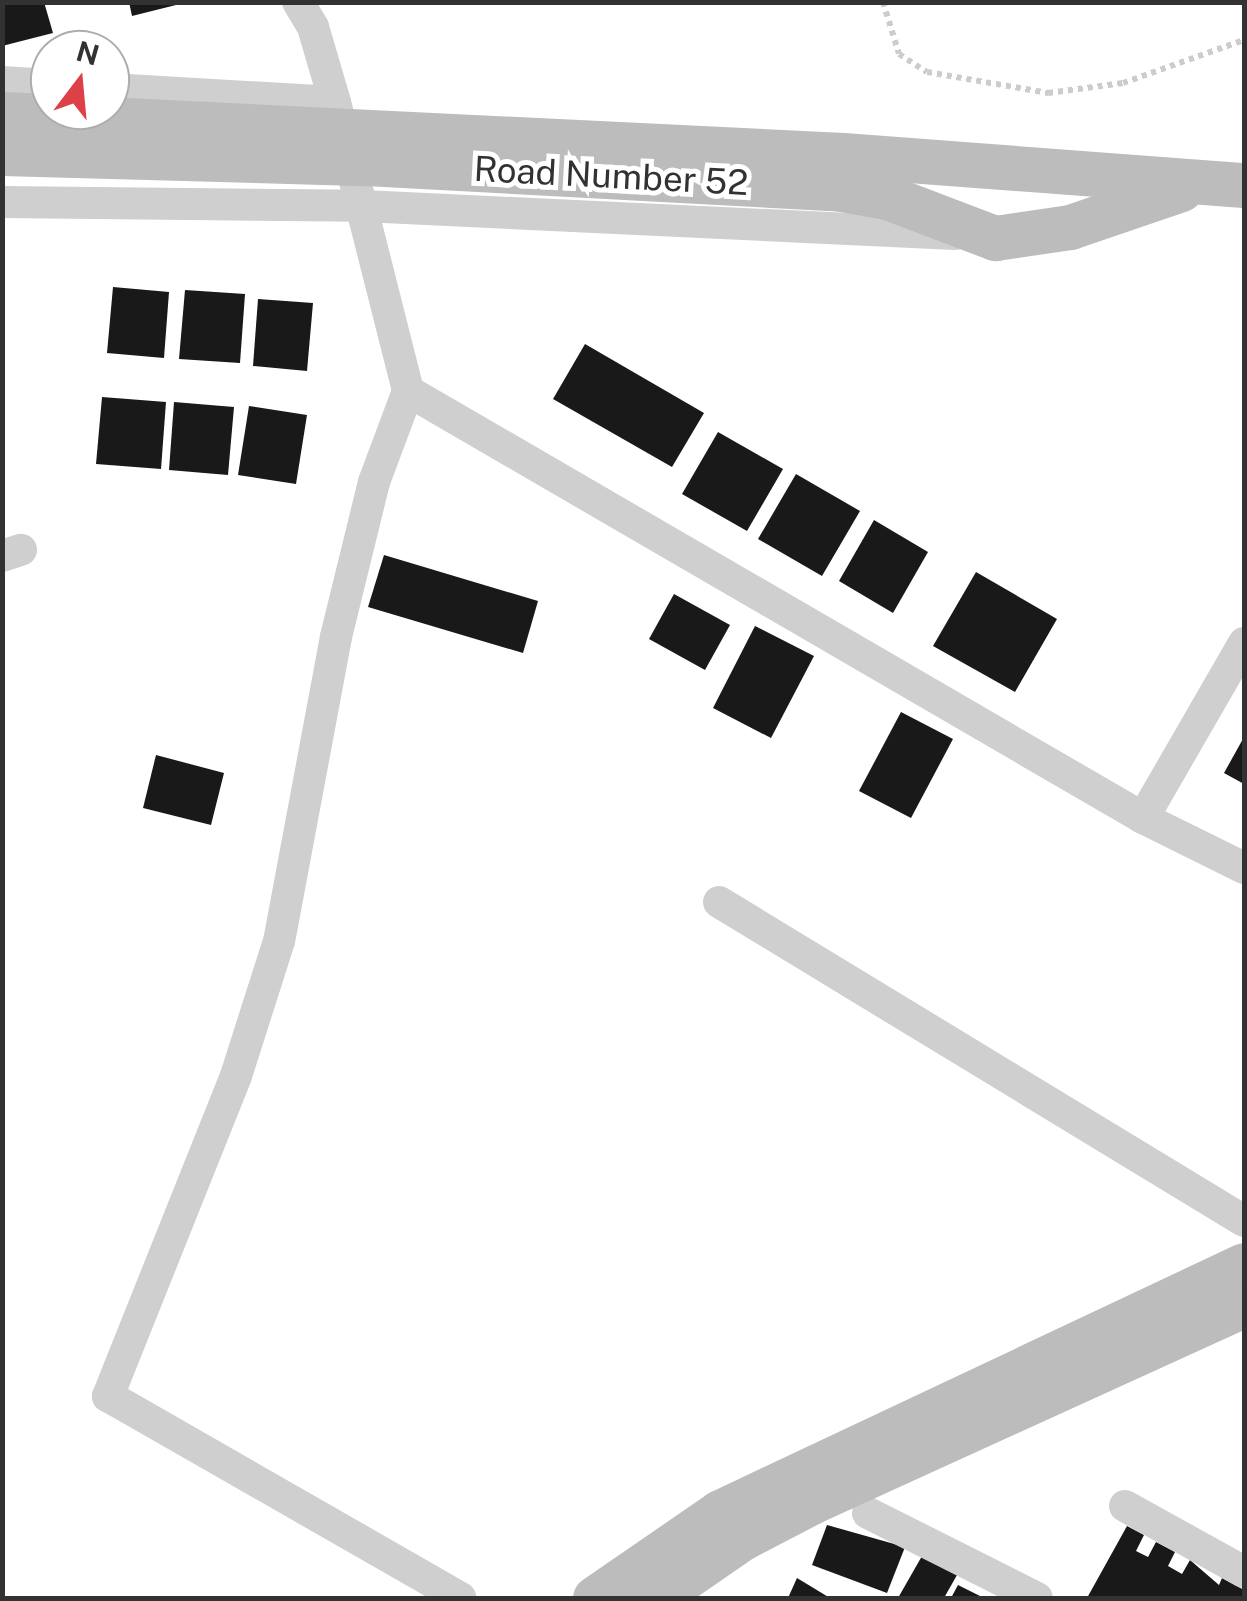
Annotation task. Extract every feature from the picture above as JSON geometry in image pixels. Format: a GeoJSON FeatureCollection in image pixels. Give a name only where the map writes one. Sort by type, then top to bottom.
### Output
{"type":"FeatureCollection","features":[{"type":"Feature","properties":{"kind":"main road","name":"Road Number 52"},"geometry":{"type":"LineString","coordinates":[[2,114],[843,172],[888,197],[995,238],[1070,227],[1223,184]]}},
{"type":"Feature","properties":{"kind":"main road","name":"Road Number 52"},"geometry":{"type":"LineString","coordinates":[[2,153],[1223,184]]}},
{"type":"Feature","properties":{"kind":"main road"},"geometry":{"type":"LineString","coordinates":[[595,1598],[720,1512],[1244,1266]]}},
{"type":"Feature","properties":{"kind":"main road"},"geometry":{"type":"LineString","coordinates":[[656,1598],[742,1538],[814,1500],[1244,1304]]}},
{"type":"Feature","properties":{"kind":"street"},"geometry":{"type":"LineString","coordinates":[[298,2],[314,26],[408,391],[374,482],[336,637],[279,941],[236,1076],[108,1396],[460,1598]]}},
{"type":"Feature","properties":{"kind":"street"},"geometry":{"type":"LineString","coordinates":[[2,82],[30,84]]}},
{"type":"Feature","properties":{"kind":"street"},"geometry":{"type":"LineString","coordinates":[[130,89],[335,102]]}},
{"type":"Feature","properties":{"kind":"street"},"geometry":{"type":"LineString","coordinates":[[2,202],[362,206],[995,238]]}},
{"type":"Feature","properties":{"kind":"street"},"geometry":{"type":"LineString","coordinates":[[408,391],[1143,818],[1244,868]]}},
{"type":"Feature","properties":{"kind":"street"},"geometry":{"type":"LineString","coordinates":[[1143,818],[1244,642]]}},
{"type":"Feature","properties":{"kind":"street"},"geometry":{"type":"LineString","coordinates":[[719,902],[1244,1221]]}},
{"type":"Feature","properties":{"kind":"street"},"geometry":{"type":"LineString","coordinates":[[1125,1506],[1244,1572]]}},
{"type":"Feature","properties":{"kind":"street"},"geometry":{"type":"LineString","coordinates":[[868,1514],[1038,1598]]}},
{"type":"Feature","properties":{"kind":"path"},"geometry":{"type":"LineString","coordinates":[[883,2],[898,54],[927,72],[1048,93],[1107,88],[1244,40]]}},
{"type":"Feature","properties":{"kind":"building"},"geometry":{"type":"Polygon","coordinates":[[[2,2],[44,2],[52,30],[30,30],[30,39],[2,46],[2,2]]]}},
{"type":"Feature","properties":{"kind":"building"},"geometry":{"type":"Polygon","coordinates":[[[129,2],[180,2],[180,4],[132,16],[129,2]]]}},
{"type":"Feature","properties":{"kind":"building"},"geometry":{"type":"Polygon","coordinates":[[[113,287],[169,292],[164,358],[107,353],[113,287]]]}},
{"type":"Feature","properties":{"kind":"building"},"geometry":{"type":"Polygon","coordinates":[[[185,290],[245,294],[240,363],[179,359],[185,290]]]}},
{"type":"Feature","properties":{"kind":"building"},"geometry":{"type":"Polygon","coordinates":[[[258,299],[313,303],[307,371],[253,366],[258,299]]]}},
{"type":"Feature","properties":{"kind":"building"},"geometry":{"type":"Polygon","coordinates":[[[585,344],[704,413],[672,467],[553,399],[585,344]]]}},
{"type":"Feature","properties":{"kind":"building"},"geometry":{"type":"Polygon","coordinates":[[[102,397],[166,402],[161,469],[96,464],[102,397]]]}},
{"type":"Feature","properties":{"kind":"building"},"geometry":{"type":"Polygon","coordinates":[[[174,402],[234,407],[228,475],[169,470],[174,402]]]}},
{"type":"Feature","properties":{"kind":"building"},"geometry":{"type":"Polygon","coordinates":[[[249,406],[307,415],[296,484],[238,475],[249,406]]]}},
{"type":"Feature","properties":{"kind":"building"},"geometry":{"type":"Polygon","coordinates":[[[718,432],[783,469],[747,531],[682,494],[718,432]]]}},
{"type":"Feature","properties":{"kind":"building"},"geometry":{"type":"Polygon","coordinates":[[[796,474],[860,511],[822,576],[758,539],[796,474]]]}},
{"type":"Feature","properties":{"kind":"building"},"geometry":{"type":"Polygon","coordinates":[[[874,520],[928,552],[893,613],[839,581],[874,520]]]}},
{"type":"Feature","properties":{"kind":"building"},"geometry":{"type":"Polygon","coordinates":[[[384,555],[538,601],[523,653],[368,607],[384,555]]]}},
{"type":"Feature","properties":{"kind":"building"},"geometry":{"type":"Polygon","coordinates":[[[976,572],[1057,619],[1015,692],[933,646],[976,572]]]}},
{"type":"Feature","properties":{"kind":"building"},"geometry":{"type":"Polygon","coordinates":[[[674,594],[730,625],[705,670],[649,639],[674,594]]]}},
{"type":"Feature","properties":{"kind":"building"},"geometry":{"type":"Polygon","coordinates":[[[755,626],[814,656],[771,738],[713,708],[755,626]]]}},
{"type":"Feature","properties":{"kind":"building"},"geometry":{"type":"Polygon","coordinates":[[[901,712],[953,739],[911,818],[859,791],[901,712]]]}},
{"type":"Feature","properties":{"kind":"building"},"geometry":{"type":"Polygon","coordinates":[[[1244,737],[1244,784],[1224,773],[1244,737]]]}},
{"type":"Feature","properties":{"kind":"building"},"geometry":{"type":"Polygon","coordinates":[[[156,755],[224,773],[211,825],[143,808],[156,755]]]}},
{"type":"Feature","properties":{"kind":"building"},"geometry":{"type":"Polygon","coordinates":[[[827,1525],[905,1547],[887,1593],[812,1565],[827,1525]]]}},
{"type":"Feature","properties":{"kind":"building"},"geometry":{"type":"Polygon","coordinates":[[[1127,1526],[1144,1535],[1136,1551],[1148,1557],[1156,1542],[1175,1552],[1168,1566],[1182,1574],[1190,1560],[1219,1585],[1222,1578],[1244,1590],[1244,1598],[1087,1598],[1127,1526]]]}},
{"type":"Feature","properties":{"kind":"building"},"geometry":{"type":"Polygon","coordinates":[[[922,1556],[957,1575],[944,1598],[898,1598],[922,1556]]]}},
{"type":"Feature","properties":{"kind":"building"},"geometry":{"type":"Polygon","coordinates":[[[797,1578],[830,1598],[788,1598],[797,1578]]]}},
{"type":"Feature","properties":{"kind":"building"},"geometry":{"type":"Polygon","coordinates":[[[958,1585],[984,1598],[951,1598],[958,1585]]]}}]}
